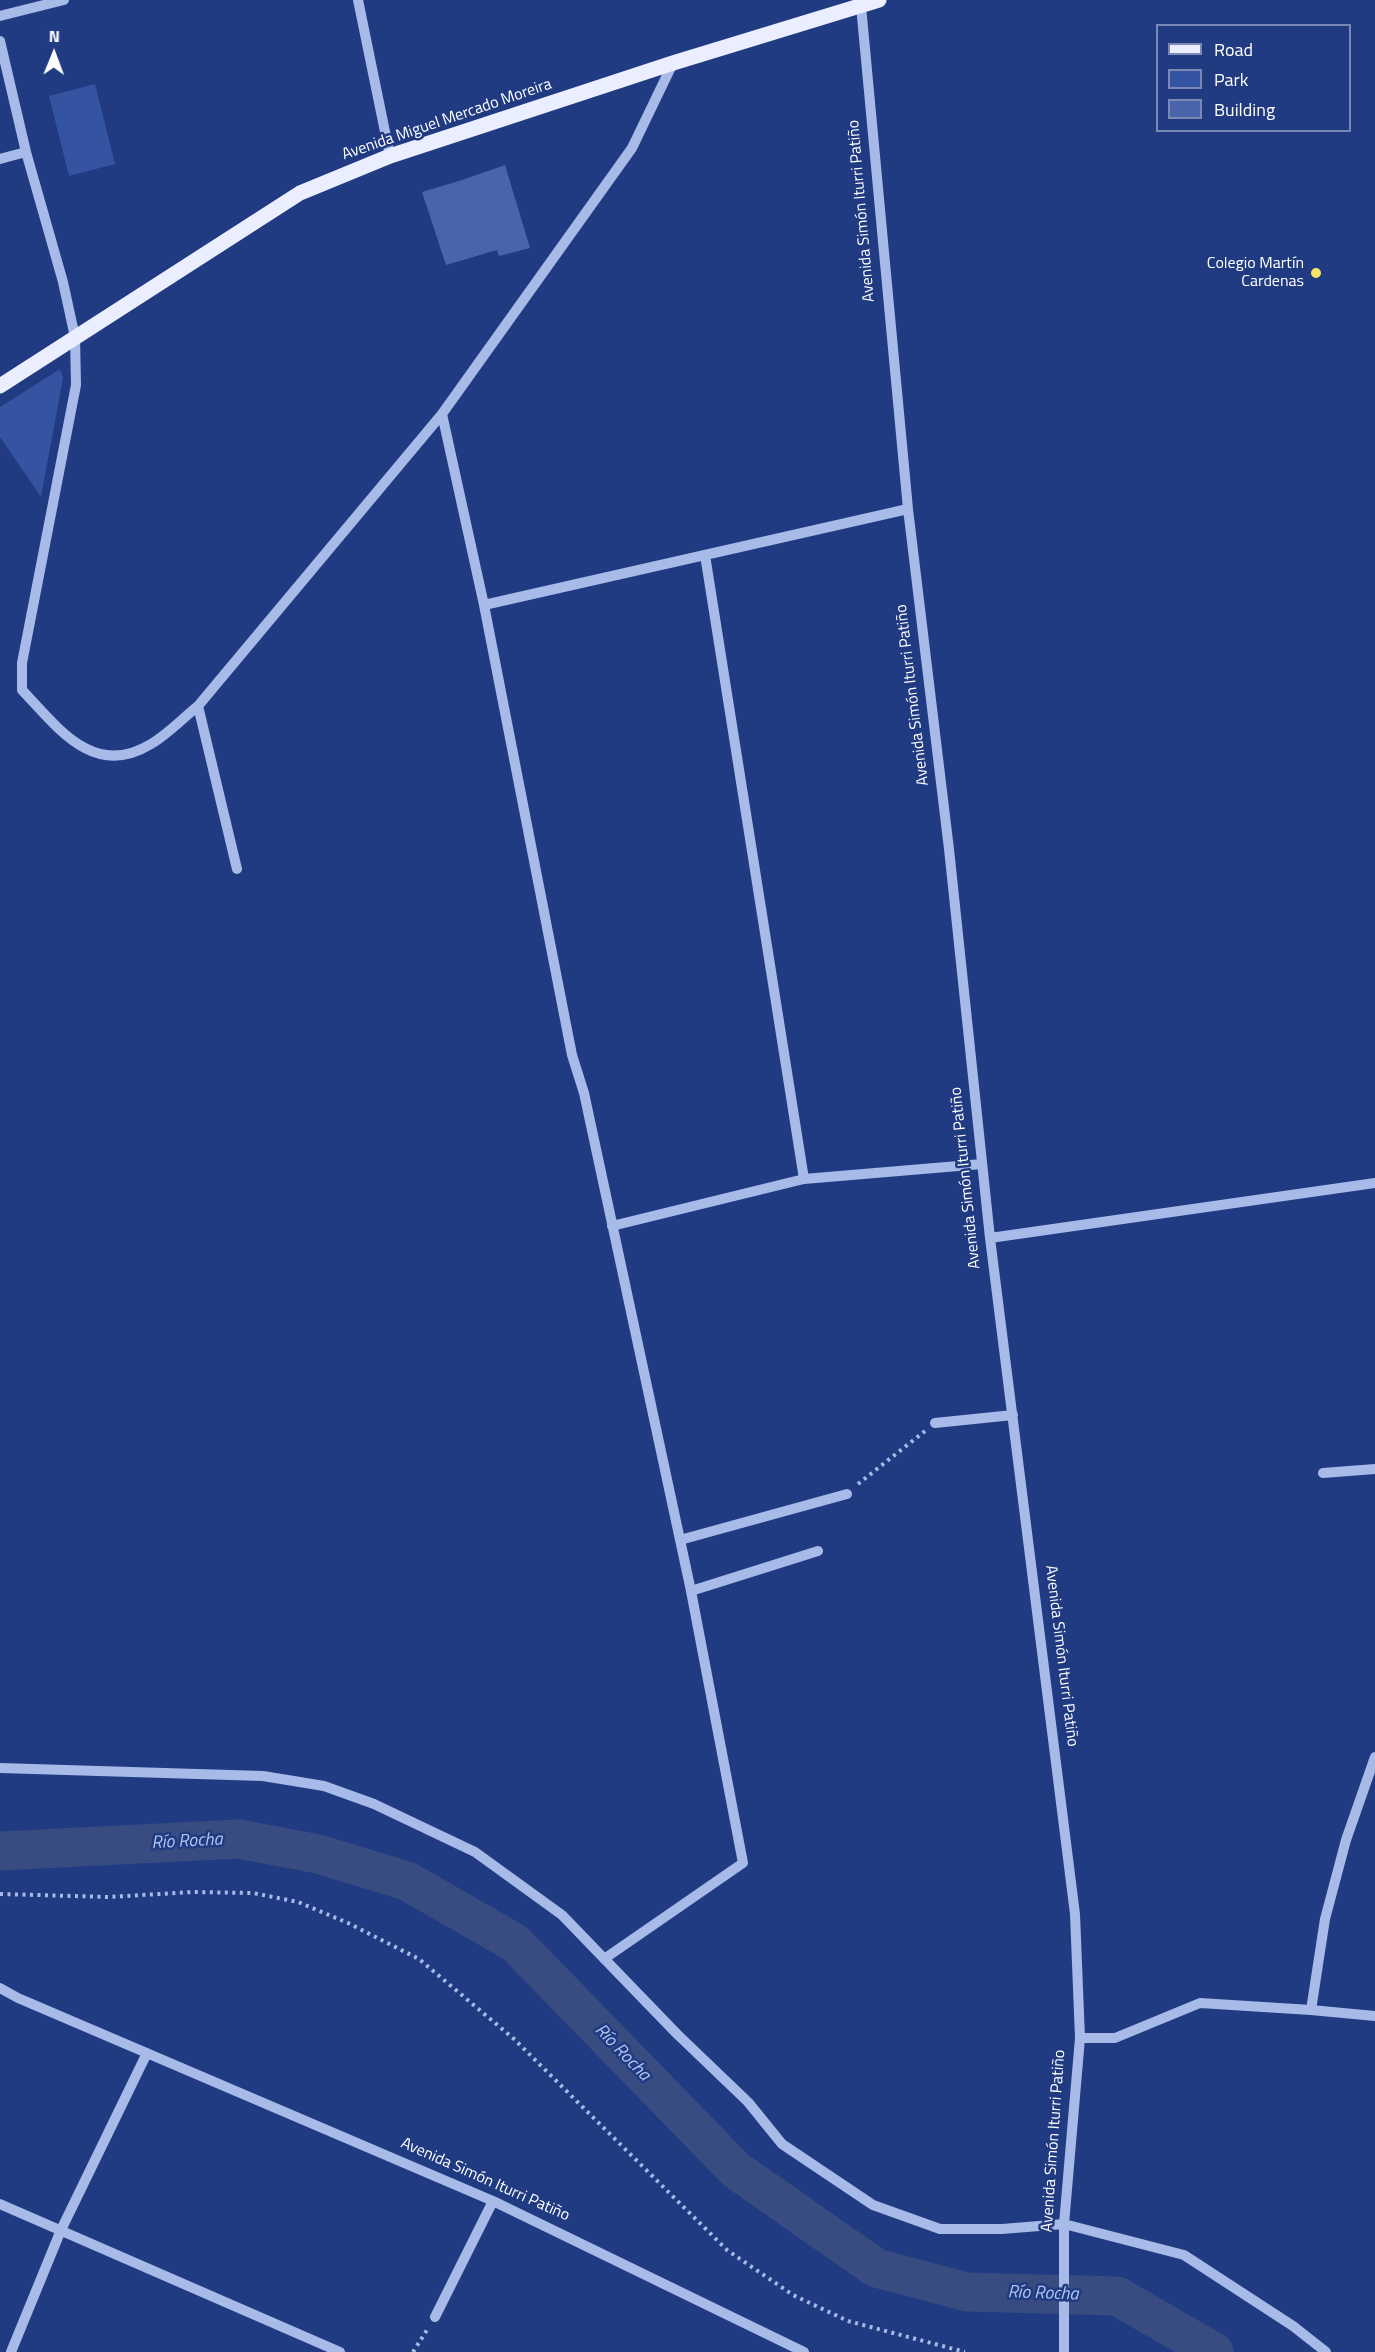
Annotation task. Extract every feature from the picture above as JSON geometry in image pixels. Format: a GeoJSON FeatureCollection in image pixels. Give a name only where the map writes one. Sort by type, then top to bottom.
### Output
{"type":"FeatureCollection","features":[{"type":"Feature","properties":{"kind":"main road","name":"Avenida Miguel Mercado Moreira"},"geometry":{"type":"LineString","coordinates":[[0,386],[300,193],[390,156],[861,3],[879,0]]}},
{"type":"Feature","properties":{"kind":"street"},"geometry":{"type":"LineString","coordinates":[[0,16],[64,0]]}},
{"type":"Feature","properties":{"kind":"street"},"geometry":{"type":"LineString","coordinates":[[358,0],[390,156]]}},
{"type":"Feature","properties":{"kind":"street","name":"Avenida Simón Iturri Patiño"},"geometry":{"type":"LineString","coordinates":[[861,3],[908,509],[949,849],[990,1238],[1076,1914],[1080,2038],[1064,2224],[1065,2351]]}},
{"type":"Feature","properties":{"kind":"street"},"geometry":{"type":"LineString","coordinates":[[0,41],[26,152],[63,282],[75,337],[76,385],[22,663],[22,690],[60,730],[96,755],[122,757],[152,744],[198,706],[442,414],[632,148],[673,63]]}},
{"type":"Feature","properties":{"kind":"street"},"geometry":{"type":"LineString","coordinates":[[0,159],[26,152]]}},
{"type":"Feature","properties":{"kind":"street"},"geometry":{"type":"LineString","coordinates":[[442,414],[484,605],[572,1055],[584,1093],[691,1591],[743,1863],[604,1959]]}},
{"type":"Feature","properties":{"kind":"street"},"geometry":{"type":"LineString","coordinates":[[484,605],[908,509]]}},
{"type":"Feature","properties":{"kind":"street"},"geometry":{"type":"LineString","coordinates":[[705,555],[804,1179]]}},
{"type":"Feature","properties":{"kind":"street"},"geometry":{"type":"LineString","coordinates":[[198,706],[237,869]]}},
{"type":"Feature","properties":{"kind":"street"},"geometry":{"type":"LineString","coordinates":[[612,1226],[804,1179],[982,1164]]}},
{"type":"Feature","properties":{"kind":"street"},"geometry":{"type":"LineString","coordinates":[[990,1238],[1375,1183]]}},
{"type":"Feature","properties":{"kind":"street"},"geometry":{"type":"LineString","coordinates":[[934,1423],[1012,1415]]}},
{"type":"Feature","properties":{"kind":"street"},"geometry":{"type":"LineString","coordinates":[[1323,1473],[1375,1468]]}},
{"type":"Feature","properties":{"kind":"street"},"geometry":{"type":"LineString","coordinates":[[680,1540],[846,1494]]}},
{"type":"Feature","properties":{"kind":"street"},"geometry":{"type":"LineString","coordinates":[[691,1591],[818,1551]]}},
{"type":"Feature","properties":{"kind":"street"},"geometry":{"type":"LineString","coordinates":[[1311,2010],[1325,1919],[1346,1840],[1375,1757]]}},
{"type":"Feature","properties":{"kind":"street"},"geometry":{"type":"LineString","coordinates":[[0,1768],[263,1776],[324,1786],[374,1804],[475,1852],[562,1915],[748,2102],[782,2145],[873,2205],[940,2229],[1002,2229],[1064,2224],[1184,2255],[1293,2326],[1326,2352]]}},
{"type":"Feature","properties":{"kind":"street","name":"Avenida Simón Iturri Patiño"},"geometry":{"type":"LineString","coordinates":[[0,1988],[18,1998],[493,2201],[804,2352]]}},
{"type":"Feature","properties":{"kind":"street"},"geometry":{"type":"LineString","coordinates":[[1080,2038],[1115,2038],[1200,2003],[1375,2016]]}},
{"type":"Feature","properties":{"kind":"street"},"geometry":{"type":"LineString","coordinates":[[11,2352],[61,2230],[147,2053]]}},
{"type":"Feature","properties":{"kind":"street"},"geometry":{"type":"LineString","coordinates":[[435,2317],[493,2201]]}},
{"type":"Feature","properties":{"kind":"street"},"geometry":{"type":"LineString","coordinates":[[0,2204],[340,2352]]}},
{"type":"Feature","properties":{"kind":"path"},"geometry":{"type":"LineString","coordinates":[[846,1494],[934,1423]]}},
{"type":"Feature","properties":{"kind":"path"},"geometry":{"type":"LineString","coordinates":[[0,1894],[109,1897],[193,1892],[253,1893],[298,1902],[348,1923],[419,1959],[514,2039],[727,2250],[737,2257],[793,2295],[848,2321],[965,2352]]}},
{"type":"Feature","properties":{"kind":"path"},"geometry":{"type":"LineString","coordinates":[[413,2352],[435,2317]]}},
{"type":"Feature","properties":{"kind":"green space"},"geometry":{"type":"Polygon","coordinates":[[[95,84],[115,164],[69,176],[49,96],[95,84]]]}},
{"type":"Feature","properties":{"kind":"green space"},"geometry":{"type":"Polygon","coordinates":[[[60,369],[63,378],[41,497],[0,437],[0,407],[60,369]]]}},
{"type":"Feature","properties":{"kind":"building"},"geometry":{"type":"Polygon","coordinates":[[[505,165],[530,248],[499,256],[497,250],[446,265],[422,192],[505,165]]]}},
{"type":"Feature","properties":{"kind":"waterway","name":"Río Rocha"},"geometry":{"type":"LineString","coordinates":[[0,1851],[239,1839],[318,1854],[407,1881],[515,1943],[736,2170],[876,2268],[967,2292],[1117,2296],[1214,2352]]}},
{"type":"Feature","properties":{"kind":"place","name":"Colegio Martín Cardenas"},"geometry":{"type":"Point","coordinates":[1316,273]}}]}
